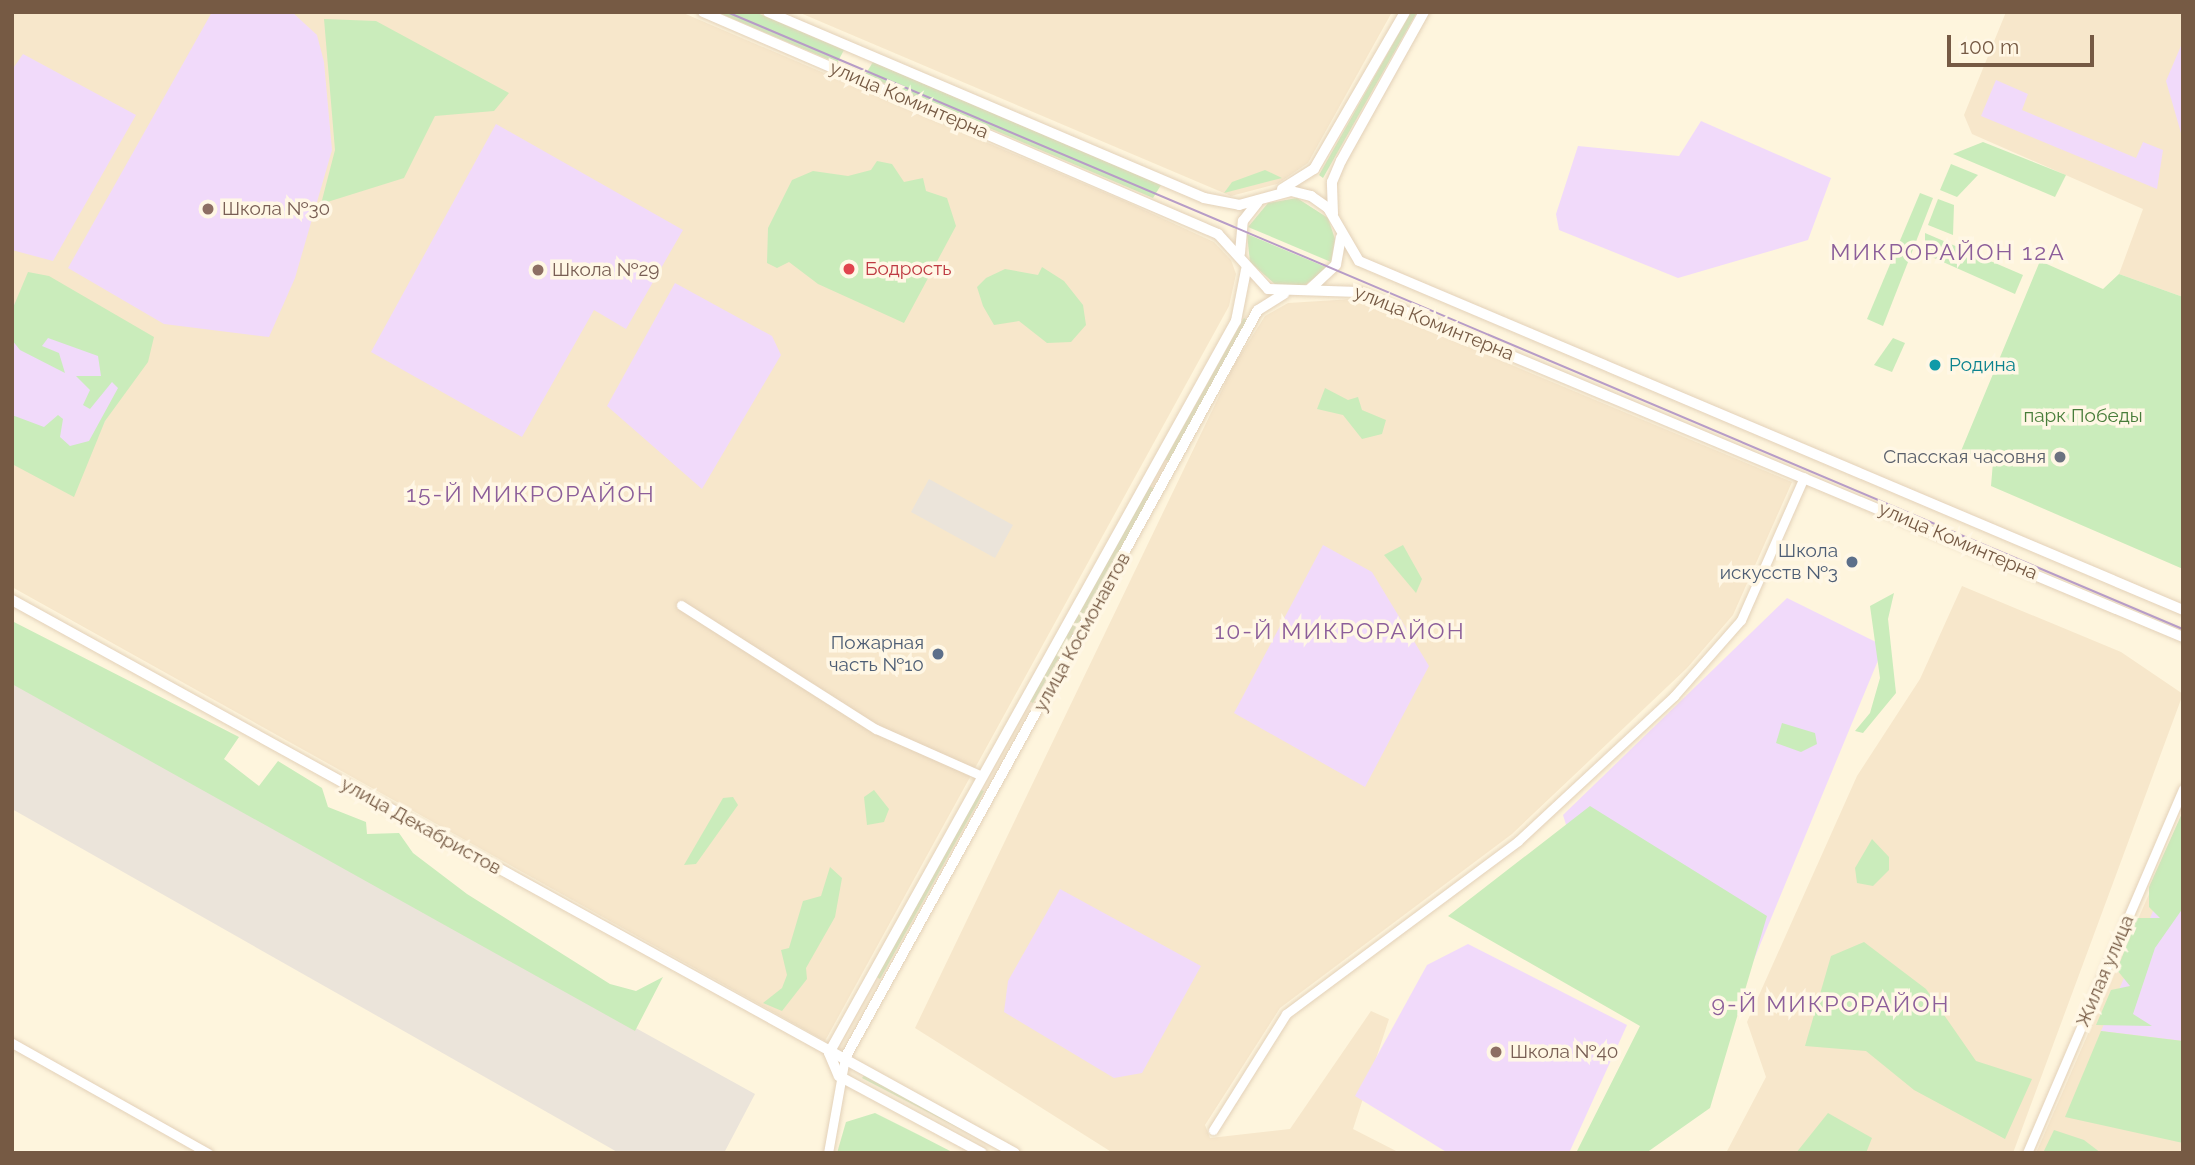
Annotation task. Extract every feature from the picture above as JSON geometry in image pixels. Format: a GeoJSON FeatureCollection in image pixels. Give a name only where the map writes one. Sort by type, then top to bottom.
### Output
{"type":"FeatureCollection","features":[{"type":"Feature","properties":{"kind":"street","name":"улица Коминтерна"},"geometry":{"type":"LineString","coordinates":[[702,12],[1132,195],[1219,234],[1240,253]]}},
{"type":"Feature","properties":{"kind":"street","name":"улица Коминтерна"},"geometry":{"type":"LineString","coordinates":[[768,12],[1204,198],[1239,205],[1271,195],[1311,196],[1334,217],[1340,237],[1370,266],[2183,610]]}},
{"type":"Feature","properties":{"kind":"street"},"geometry":{"type":"LineString","coordinates":[[1246,270],[1240,253],[1245,218],[1271,195],[1311,174],[1405,12]]}},
{"type":"Feature","properties":{"kind":"street"},"geometry":{"type":"LineString","coordinates":[[1334,217],[1332,182],[1341,161],[1424,12]]}},
{"type":"Feature","properties":{"kind":"street","name":"улица Космонавтов"},"geometry":{"type":"LineString","coordinates":[[845,1058],[1258,310],[1276,296],[1297,293],[1326,278],[1340,237]]}},
{"type":"Feature","properties":{"kind":"street","name":"улица Коминтерна"},"geometry":{"type":"LineString","coordinates":[[1246,270],[1268,289],[1297,293],[1359,292],[2183,638]]}},
{"type":"Feature","properties":{"kind":"street","name":"улица Космонавтов"},"geometry":{"type":"LineString","coordinates":[[829,1053],[867,977],[1150,469],[1236,321],[1246,270]]}},
{"type":"Feature","properties":{"kind":"street"},"geometry":{"type":"LineString","coordinates":[[1150,469],[1167,479]]}},
{"type":"Feature","properties":{"kind":"street"},"geometry":{"type":"LineString","coordinates":[[1213,1130],[1286,1014],[1518,841],[1674,696],[1741,620],[1804,477]]}},
{"type":"Feature","properties":{"kind":"street","name":"улица Декабристов"},"geometry":{"type":"LineString","coordinates":[[12,600],[829,1053],[845,1058],[1016,1153]]}},
{"type":"Feature","properties":{"kind":"street"},"geometry":{"type":"LineString","coordinates":[[681,605],[876,729],[980,775]]}},
{"type":"Feature","properties":{"kind":"street","name":"Жилая улица"},"geometry":{"type":"LineString","coordinates":[[2026,1153],[2183,789]]}},
{"type":"Feature","properties":{"kind":"street"},"geometry":{"type":"LineString","coordinates":[[867,977],[883,986]]}},
{"type":"Feature","properties":{"kind":"street"},"geometry":{"type":"LineString","coordinates":[[12,1043],[208,1153]]}},
{"type":"Feature","properties":{"kind":"street"},"geometry":{"type":"LineString","coordinates":[[828,1153],[842,1099],[839,1076],[829,1053]]}},
{"type":"Feature","properties":{"kind":"street"},"geometry":{"type":"LineString","coordinates":[[839,1076],[845,1058]]}},
{"type":"Feature","properties":{"kind":"street"},"geometry":{"type":"LineString","coordinates":[[839,1076],[982,1153]]}},
{"type":"Feature","properties":{"kind":"shaded area"},"geometry":{"type":"Polygon","coordinates":[[[12,12],[681,12],[1129,203],[1214,242],[1231,260],[1236,274],[1229,306],[825,1041],[12,587],[12,12]]]}},
{"type":"Feature","properties":{"kind":"shaded area","name":"Школа №30"},"geometry":{"type":"Polygon","coordinates":[[[212,12],[292,12],[317,35],[324,62],[332,150],[295,278],[269,337],[164,324],[68,268],[212,12]]]}},
{"type":"Feature","properties":{"kind":"shaded area"},"geometry":{"type":"Polygon","coordinates":[[[798,12],[1392,12],[1308,163],[1277,184],[1231,196],[798,12]]]}},
{"type":"Feature","properties":{"kind":"shaded area"},"geometry":{"type":"Polygon","coordinates":[[[2006,12],[2183,12],[2183,297],[2119,274],[2143,209],[1972,134],[1964,115],[2006,12]]]}},
{"type":"Feature","properties":{"kind":"shaded area"},"geometry":{"type":"Polygon","coordinates":[[[2183,41],[2183,140],[2166,81],[2183,41]]]}},
{"type":"Feature","properties":{"kind":"shaded area"},"geometry":{"type":"Polygon","coordinates":[[[23,54],[136,115],[53,261],[12,250],[12,70],[23,54]]]}},
{"type":"Feature","properties":{"kind":"shaded area"},"geometry":{"type":"Polygon","coordinates":[[[1996,80],[2028,94],[2022,110],[2136,158],[2143,142],[2163,150],[2157,189],[1981,116],[1996,80]]]}},
{"type":"Feature","properties":{"kind":"shaded area"},"geometry":{"type":"Polygon","coordinates":[[[1701,121],[1831,178],[1808,240],[1678,278],[1559,230],[1556,214],[1578,146],[1679,156],[1701,121]]]}},
{"type":"Feature","properties":{"kind":"shaded area","name":"Школа №29"},"geometry":{"type":"Polygon","coordinates":[[[496,124],[683,230],[626,329],[594,310],[522,437],[371,352],[496,124]]]}},
{"type":"Feature","properties":{"kind":"shaded area"},"geometry":{"type":"Polygon","coordinates":[[[27,279],[146,337],[73,486],[12,456],[12,309],[27,279]]]}},
{"type":"Feature","properties":{"kind":"shaded area"},"geometry":{"type":"Polygon","coordinates":[[[675,283],[772,336],[781,355],[702,489],[607,406],[675,283]]]}},
{"type":"Feature","properties":{"kind":"shaded area"},"geometry":{"type":"Polygon","coordinates":[[[1353,299],[1792,482],[1733,615],[1687,668],[1512,834],[1280,1008],[1205,1125],[1210,1138],[1290,1129],[1371,1011],[1389,1019],[1353,1129],[1400,1153],[1113,1153],[915,1028],[1234,365],[1265,316],[1288,303],[1353,299]]]}},
{"type":"Feature","properties":{"kind":"shaded area"},"geometry":{"type":"Polygon","coordinates":[[[929,479],[1013,525],[995,558],[911,512],[929,479]]]}},
{"type":"Feature","properties":{"kind":"shaded area"},"geometry":{"type":"Polygon","coordinates":[[[1323,545],[1372,572],[1429,666],[1365,787],[1234,713],[1323,545]]]}},
{"type":"Feature","properties":{"kind":"shaded area"},"geometry":{"type":"Polygon","coordinates":[[[1962,586],[2121,652],[2183,694],[2013,1153],[1726,1153],[1766,1077],[1747,1022],[1857,776],[1920,679],[1962,586]]]}},
{"type":"Feature","properties":{"kind":"shaded area"},"geometry":{"type":"Polygon","coordinates":[[[1787,598],[1884,646],[1750,969],[1576,857],[1563,815],[1787,598]]]}},
{"type":"Feature","properties":{"kind":"shaded area"},"geometry":{"type":"Polygon","coordinates":[[[12,683],[755,1094],[724,1153],[619,1153],[12,809],[12,683]]]}},
{"type":"Feature","properties":{"kind":"shaded area"},"geometry":{"type":"Polygon","coordinates":[[[2183,816],[2183,1153],[2036,1153],[2183,816]]]}},
{"type":"Feature","properties":{"kind":"shaded area"},"geometry":{"type":"Polygon","coordinates":[[[2183,842],[2183,1041],[2101,1031],[2183,842]]]}},
{"type":"Feature","properties":{"kind":"shaded area"},"geometry":{"type":"Polygon","coordinates":[[[1060,889],[1201,966],[1142,1073],[1114,1078],[1004,1012],[1008,981],[1060,889]]]}},
{"type":"Feature","properties":{"kind":"shaded area","name":"Школа №40"},"geometry":{"type":"Polygon","coordinates":[[[1468,944],[1627,1025],[1569,1153],[1448,1153],[1355,1096],[1427,965],[1468,944]]]}},
{"type":"Feature","properties":{"kind":"green space"},"geometry":{"type":"Polygon","coordinates":[[[717,12],[755,12],[844,50],[837,63],[717,12]]]}},
{"type":"Feature","properties":{"kind":"green space"},"geometry":{"type":"Polygon","coordinates":[[[1411,12],[1417,12],[1323,178],[1319,175],[1411,12]]]}},
{"type":"Feature","properties":{"kind":"green space"},"geometry":{"type":"Polygon","coordinates":[[[324,19],[376,21],[509,93],[494,111],[435,116],[404,178],[321,204],[335,150],[324,19]]]}},
{"type":"Feature","properties":{"kind":"green space"},"geometry":{"type":"Polygon","coordinates":[[[873,62],[1161,185],[1153,198],[865,75],[873,62]]]}},
{"type":"Feature","properties":{"kind":"green space"},"geometry":{"type":"Polygon","coordinates":[[[1983,142],[2066,175],[2055,197],[1953,154],[1983,142]]]}},
{"type":"Feature","properties":{"kind":"green space"},"geometry":{"type":"Polygon","coordinates":[[[877,161],[892,164],[904,182],[923,178],[926,191],[947,198],[956,226],[904,323],[818,284],[789,262],[777,268],[767,263],[768,228],[792,180],[813,171],[848,176],[871,170],[877,161]]]}},
{"type":"Feature","properties":{"kind":"green space"},"geometry":{"type":"Polygon","coordinates":[[[1951,164],[1978,175],[1957,197],[1940,190],[1951,164]]]}},
{"type":"Feature","properties":{"kind":"green space"},"geometry":{"type":"Polygon","coordinates":[[[1265,170],[1282,178],[1224,193],[1232,182],[1265,170]]]}},
{"type":"Feature","properties":{"kind":"green space"},"geometry":{"type":"Polygon","coordinates":[[[1920,193],[1933,198],[1883,326],[1867,319],[1920,193]]]}},
{"type":"Feature","properties":{"kind":"green space"},"geometry":{"type":"Polygon","coordinates":[[[1297,198],[1328,218],[1335,239],[1331,262],[1248,227],[1268,203],[1297,198]]]}},
{"type":"Feature","properties":{"kind":"green space"},"geometry":{"type":"Polygon","coordinates":[[[1938,199],[1954,205],[1953,235],[1928,225],[1938,199]]]}},
{"type":"Feature","properties":{"kind":"green space"},"geometry":{"type":"Polygon","coordinates":[[[1925,233],[2023,275],[2015,294],[1925,254],[1925,233]]]}},
{"type":"Feature","properties":{"kind":"green space"},"geometry":{"type":"Polygon","coordinates":[[[1247,234],[1328,268],[1305,285],[1276,285],[1250,262],[1247,234]]]}},
{"type":"Feature","properties":{"kind":"green space","name":"парк Победы"},"geometry":{"type":"Polygon","coordinates":[[[2040,261],[2103,289],[2119,274],[2183,297],[2183,569],[1991,486],[1993,462],[1961,451],[2040,261]]]}},
{"type":"Feature","properties":{"kind":"green space"},"geometry":{"type":"Polygon","coordinates":[[[1042,267],[1064,281],[1083,305],[1086,325],[1071,342],[1047,343],[1019,321],[994,325],[983,306],[977,287],[986,278],[1005,269],[1038,275],[1042,267]]]}},
{"type":"Feature","properties":{"kind":"green space"},"geometry":{"type":"Polygon","coordinates":[[[28,272],[49,276],[154,337],[148,362],[105,421],[74,497],[12,464],[12,415],[44,427],[58,415],[63,419],[60,437],[70,446],[89,441],[118,388],[112,382],[90,409],[83,405],[90,390],[76,376],[101,376],[98,356],[48,338],[42,346],[59,353],[65,373],[20,350],[12,340],[12,310],[28,272]]]}},
{"type":"Feature","properties":{"kind":"green space"},"geometry":{"type":"Polygon","coordinates":[[[1244,318],[1248,321],[1171,461],[1165,460],[1244,318]]]}},
{"type":"Feature","properties":{"kind":"green space"},"geometry":{"type":"Polygon","coordinates":[[[1893,338],[1905,343],[1892,372],[1874,365],[1893,338]]]}},
{"type":"Feature","properties":{"kind":"green space"},"geometry":{"type":"Polygon","coordinates":[[[1325,388],[1348,400],[1358,397],[1362,410],[1386,420],[1382,434],[1362,439],[1343,415],[1317,409],[1325,388]]]}},
{"type":"Feature","properties":{"kind":"green space"},"geometry":{"type":"Polygon","coordinates":[[[1150,486],[1155,490],[1033,703],[1027,700],[1150,486]]]}},
{"type":"Feature","properties":{"kind":"green space"},"geometry":{"type":"Polygon","coordinates":[[[1403,545],[1422,579],[1416,593],[1384,555],[1403,545]]]}},
{"type":"Feature","properties":{"kind":"green space"},"geometry":{"type":"Polygon","coordinates":[[[1894,593],[1888,619],[1896,693],[1863,733],[1855,731],[1870,713],[1880,678],[1870,606],[1894,593]]]}},
{"type":"Feature","properties":{"kind":"green space"},"geometry":{"type":"Polygon","coordinates":[[[12,621],[239,737],[224,759],[259,786],[278,761],[322,788],[328,807],[366,822],[367,834],[399,833],[413,853],[467,894],[610,984],[636,991],[663,977],[635,1031],[12,684],[12,621]]]}},
{"type":"Feature","properties":{"kind":"green space"},"geometry":{"type":"Polygon","coordinates":[[[1782,723],[1815,733],[1817,744],[1801,752],[1776,743],[1782,723]]]}},
{"type":"Feature","properties":{"kind":"green space"},"geometry":{"type":"Polygon","coordinates":[[[978,789],[984,791],[880,979],[873,975],[978,789]]]}},
{"type":"Feature","properties":{"kind":"green space"},"geometry":{"type":"Polygon","coordinates":[[[874,790],[889,809],[884,822],[867,825],[864,797],[874,790]]]}},
{"type":"Feature","properties":{"kind":"green space"},"geometry":{"type":"Polygon","coordinates":[[[733,797],[738,805],[696,864],[684,865],[723,798],[733,797]]]}},
{"type":"Feature","properties":{"kind":"green space"},"geometry":{"type":"Polygon","coordinates":[[[1590,806],[1767,916],[1710,1108],[1646,1153],[1576,1153],[1640,1026],[1448,916],[1590,806]]]}},
{"type":"Feature","properties":{"kind":"green space"},"geometry":{"type":"Polygon","coordinates":[[[2183,811],[2183,908],[2155,948],[2133,1014],[2152,1026],[2096,1025],[2111,990],[2130,986],[2117,970],[2137,918],[2160,918],[2149,907],[2149,887],[2183,811]]]}},
{"type":"Feature","properties":{"kind":"green space"},"geometry":{"type":"Polygon","coordinates":[[[1872,839],[1889,857],[1889,870],[1873,886],[1857,883],[1855,868],[1872,839]]]}},
{"type":"Feature","properties":{"kind":"green space"},"geometry":{"type":"Polygon","coordinates":[[[830,867],[842,878],[835,917],[806,968],[807,979],[782,1011],[763,1003],[782,988],[787,975],[781,950],[789,948],[803,901],[821,896],[830,867]]]}},
{"type":"Feature","properties":{"kind":"green space"},"geometry":{"type":"Polygon","coordinates":[[[1864,942],[1926,989],[1976,1061],[2032,1079],[2005,1139],[1914,1090],[1866,1051],[1805,1046],[1831,956],[1864,942]]]}},
{"type":"Feature","properties":{"kind":"green space"},"geometry":{"type":"Polygon","coordinates":[[[2101,1031],[2183,1041],[2183,1143],[2065,1117],[2101,1031]]]}},
{"type":"Feature","properties":{"kind":"green space"},"geometry":{"type":"Polygon","coordinates":[[[865,1074],[1007,1153],[862,1078],[865,1074]]]}},
{"type":"Feature","properties":{"kind":"green space"},"geometry":{"type":"Polygon","coordinates":[[[875,1113],[954,1153],[837,1153],[846,1122],[875,1113]]]}},
{"type":"Feature","properties":{"kind":"green space"},"geometry":{"type":"Polygon","coordinates":[[[1828,1113],[1872,1138],[1866,1153],[1796,1153],[1828,1113]]]}},
{"type":"Feature","properties":{"kind":"green space"},"geometry":{"type":"Polygon","coordinates":[[[2054,1130],[2084,1140],[2101,1153],[2043,1153],[2054,1130]]]}},
{"type":"Feature","properties":{"kind":"tram line"},"geometry":{"type":"LineString","coordinates":[[727,12],[2183,629]]}},
{"type":"Feature","properties":{"kind":"place","name":"Школа №30"},"geometry":{"type":"Point","coordinates":[208,209]}},
{"type":"Feature","properties":{"kind":"place","name":"Бодрость"},"geometry":{"type":"Point","coordinates":[849,269]}},
{"type":"Feature","properties":{"kind":"place","name":"Школа №29"},"geometry":{"type":"Point","coordinates":[538,270]}},
{"type":"Feature","properties":{"kind":"place","name":"Родина"},"geometry":{"type":"Point","coordinates":[1935,365]}},
{"type":"Feature","properties":{"kind":"place","name":"Спасская часовня"},"geometry":{"type":"Point","coordinates":[2060,457]}},
{"type":"Feature","properties":{"kind":"place","name":"Школа искусств №3"},"geometry":{"type":"Point","coordinates":[1852,562]}},
{"type":"Feature","properties":{"kind":"place","name":"Пожарная часть №10"},"geometry":{"type":"Point","coordinates":[938,654]}},
{"type":"Feature","properties":{"kind":"place","name":"Школа №40"},"geometry":{"type":"Point","coordinates":[1496,1052]}},
{"type":"Feature","properties":{"kind":"district","name":"МИКРОРАЙОН 12А"},"geometry":{"type":"Point","coordinates":[1948,252]}},
{"type":"Feature","properties":{"kind":"district","name":"15-Й МИКРОРАЙОН"},"geometry":{"type":"Point","coordinates":[531,494]}},
{"type":"Feature","properties":{"kind":"district","name":"10-Й МИКРОРАЙОН"},"geometry":{"type":"Point","coordinates":[1340,631]}},
{"type":"Feature","properties":{"kind":"district","name":"9-Й МИКРОРАЙОН"},"geometry":{"type":"Point","coordinates":[1831,1004]}}]}
